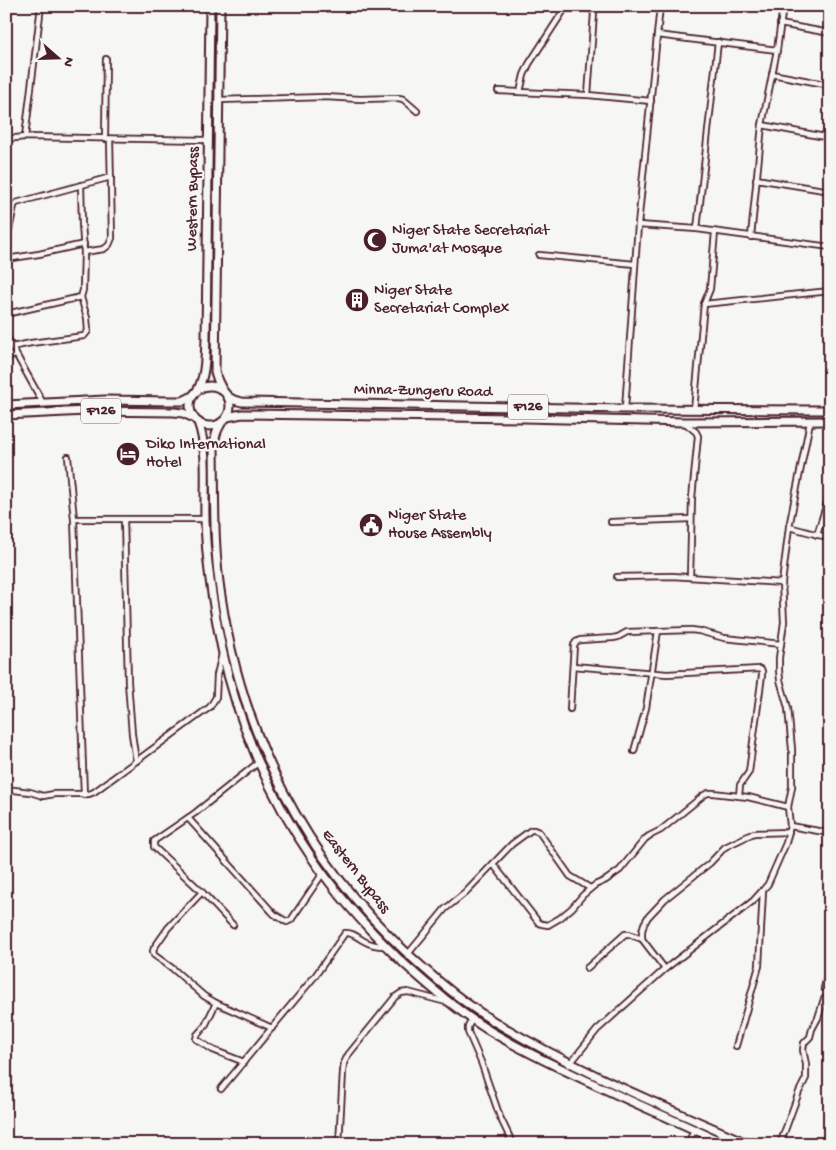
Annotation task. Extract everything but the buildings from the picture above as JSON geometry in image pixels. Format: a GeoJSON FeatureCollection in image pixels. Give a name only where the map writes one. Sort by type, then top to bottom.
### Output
{"type":"FeatureCollection","features":[{"type":"Feature","properties":{"kind":"main road","name":"Western Bypass"},"geometry":{"type":"LineString","coordinates":[[195,394],[204,374],[205,357],[210,6]]}},
{"type":"Feature","properties":{"kind":"main road","name":"Western Bypass"},"geometry":{"type":"LineString","coordinates":[[220,6],[216,372],[218,381],[225,393]]}},
{"type":"Feature","properties":{"kind":"main road","name":"F126"},"geometry":{"type":"LineString","coordinates":[[6,405],[105,400],[183,401],[203,388],[210,386],[225,393]]}},
{"type":"Feature","properties":{"kind":"main road","name":"Minna-Zungeru Road"},"geometry":{"type":"LineString","coordinates":[[225,393],[234,400],[242,402],[694,410],[830,410]]}},
{"type":"Feature","properties":{"kind":"main road"},"geometry":{"type":"LineString","coordinates":[[225,393],[230,403],[230,410],[225,419]]}},
{"type":"Feature","properties":{"kind":"main road"},"geometry":{"type":"LineString","coordinates":[[195,394],[190,407],[196,420]]}},
{"type":"Feature","properties":{"kind":"main road"},"geometry":{"type":"LineString","coordinates":[[524,407],[524,418]]}},
{"type":"Feature","properties":{"kind":"main road","name":"F126"},"geometry":{"type":"LineString","coordinates":[[6,415],[112,411],[174,412],[210,426],[217,425],[225,419]]}},
{"type":"Feature","properties":{"kind":"main road","name":"Minna-Zungeru Road"},"geometry":{"type":"LineString","coordinates":[[225,419],[242,414],[684,422],[830,421]]}},
{"type":"Feature","properties":{"kind":"main road","name":"Eastern Bypass"},"geometry":{"type":"LineString","coordinates":[[225,419],[216,432],[214,448],[216,546],[221,596],[231,650],[256,732],[277,781],[320,854],[354,898],[390,937],[425,970],[492,1020],[570,1063],[749,1144]]}},
{"type":"Feature","properties":{"kind":"main road","name":"Eastern Bypass"},"geometry":{"type":"LineString","coordinates":[[196,420],[204,443],[206,548],[212,598],[222,652],[240,715],[269,785],[287,818],[322,872],[347,904],[386,947],[451,1004],[472,1019],[530,1053],[566,1071],[726,1144]]}},
{"type":"Feature","properties":{"kind":"street"},"geometry":{"type":"LineString","coordinates":[[25,138],[41,6]]}},
{"type":"Feature","properties":{"kind":"street"},"geometry":{"type":"LineString","coordinates":[[625,409],[638,225],[660,6]]}},
{"type":"Feature","properties":{"kind":"street"},"geometry":{"type":"LineString","coordinates":[[751,237],[762,125],[777,50],[783,6]]}},
{"type":"Feature","properties":{"kind":"street"},"geometry":{"type":"LineString","coordinates":[[520,92],[529,64],[564,10],[568,8],[590,10],[594,13],[588,95]]}},
{"type":"Feature","properties":{"kind":"street"},"geometry":{"type":"LineString","coordinates":[[780,24],[830,33]]}},
{"type":"Feature","properties":{"kind":"street"},"geometry":{"type":"LineString","coordinates":[[658,35],[777,50]]}},
{"type":"Feature","properties":{"kind":"street"},"geometry":{"type":"LineString","coordinates":[[697,229],[718,42]]}},
{"type":"Feature","properties":{"kind":"street"},"geometry":{"type":"LineString","coordinates":[[105,139],[106,59]]}},
{"type":"Feature","properties":{"kind":"street"},"geometry":{"type":"LineString","coordinates":[[772,74],[830,85]]}},
{"type":"Feature","properties":{"kind":"street"},"geometry":{"type":"LineString","coordinates":[[498,91],[588,95],[651,101]]}},
{"type":"Feature","properties":{"kind":"street"},"geometry":{"type":"LineString","coordinates":[[219,100],[325,97],[360,99],[399,98],[403,99],[417,111]]}},
{"type":"Feature","properties":{"kind":"street"},"geometry":{"type":"LineString","coordinates":[[762,125],[830,138]]}},
{"type":"Feature","properties":{"kind":"street"},"geometry":{"type":"LineString","coordinates":[[6,139],[208,140]]}},
{"type":"Feature","properties":{"kind":"street"},"geometry":{"type":"LineString","coordinates":[[84,252],[107,248],[111,242],[112,177],[110,139]]}},
{"type":"Feature","properties":{"kind":"street"},"geometry":{"type":"LineString","coordinates":[[6,245],[16,203],[112,177]]}},
{"type":"Feature","properties":{"kind":"street"},"geometry":{"type":"LineString","coordinates":[[756,178],[830,191]]}},
{"type":"Feature","properties":{"kind":"street"},"geometry":{"type":"LineString","coordinates":[[12,347],[84,336],[86,334],[88,329],[81,297],[83,290],[84,244],[81,185]]}},
{"type":"Feature","properties":{"kind":"street"},"geometry":{"type":"LineString","coordinates":[[638,225],[697,229],[830,247]]}},
{"type":"Feature","properties":{"kind":"street"},"geometry":{"type":"LineString","coordinates":[[694,410],[704,304],[710,290],[715,232]]}},
{"type":"Feature","properties":{"kind":"street"},"geometry":{"type":"LineString","coordinates":[[6,259],[84,244]]}},
{"type":"Feature","properties":{"kind":"street"},"geometry":{"type":"LineString","coordinates":[[539,255],[635,264]]}},
{"type":"Feature","properties":{"kind":"street"},"geometry":{"type":"LineString","coordinates":[[704,304],[830,291]]}},
{"type":"Feature","properties":{"kind":"street"},"geometry":{"type":"LineString","coordinates":[[6,314],[81,297]]}},
{"type":"Feature","properties":{"kind":"street"},"geometry":{"type":"LineString","coordinates":[[6,334],[43,403]]}},
{"type":"Feature","properties":{"kind":"street"},"geometry":{"type":"LineString","coordinates":[[6,357],[16,355]]}},
{"type":"Feature","properties":{"kind":"street"},"geometry":{"type":"LineString","coordinates":[[684,422],[698,436],[692,498],[690,577]]}},
{"type":"Feature","properties":{"kind":"street"},"geometry":{"type":"LineString","coordinates":[[566,1071],[596,1030],[664,969],[753,901],[763,890],[777,865],[786,843],[790,826],[788,807],[792,787],[792,749],[788,708],[779,670],[784,622],[782,584],[790,527],[810,422]]}},
{"type":"Feature","properties":{"kind":"street"},"geometry":{"type":"LineString","coordinates":[[68,457],[74,519],[84,795]]}},
{"type":"Feature","properties":{"kind":"street"},"geometry":{"type":"LineString","coordinates":[[817,534],[830,493]]}},
{"type":"Feature","properties":{"kind":"street"},"geometry":{"type":"LineString","coordinates":[[74,519],[205,518]]}},
{"type":"Feature","properties":{"kind":"street"},"geometry":{"type":"LineString","coordinates":[[124,519],[128,682],[136,761]]}},
{"type":"Feature","properties":{"kind":"street"},"geometry":{"type":"LineString","coordinates":[[612,522],[691,519]]}},
{"type":"Feature","properties":{"kind":"street"},"geometry":{"type":"LineString","coordinates":[[790,527],[830,538]]}},
{"type":"Feature","properties":{"kind":"street"},"geometry":{"type":"LineString","coordinates":[[617,577],[672,576],[782,584]]}},
{"type":"Feature","properties":{"kind":"street"},"geometry":{"type":"LineString","coordinates":[[570,709],[574,645],[580,640],[613,638],[627,632],[698,630],[724,638],[781,644]]}},
{"type":"Feature","properties":{"kind":"street"},"geometry":{"type":"LineString","coordinates":[[634,751],[643,719],[658,631]]}},
{"type":"Feature","properties":{"kind":"street"},"geometry":{"type":"LineString","coordinates":[[6,788],[43,796],[54,794],[84,795],[94,792],[210,708],[216,697],[216,675],[222,652]]}},
{"type":"Feature","properties":{"kind":"street"},"geometry":{"type":"LineString","coordinates":[[573,666],[667,674],[760,669],[762,674],[749,772],[740,785],[739,796]]}},
{"type":"Feature","properties":{"kind":"street"},"geometry":{"type":"LineString","coordinates":[[233,925],[153,844],[154,841],[188,818],[260,762]]}},
{"type":"Feature","properties":{"kind":"street"},"geometry":{"type":"LineString","coordinates":[[493,864],[539,923],[548,925],[572,908],[590,888],[613,876],[645,839],[661,830],[704,795],[713,793],[739,796],[788,807]]}},
{"type":"Feature","properties":{"kind":"street"},"geometry":{"type":"LineString","coordinates":[[188,818],[274,914],[287,922],[291,920],[322,872]]}},
{"type":"Feature","properties":{"kind":"street"},"geometry":{"type":"LineString","coordinates":[[790,826],[830,833]]}},
{"type":"Feature","properties":{"kind":"street"},"geometry":{"type":"LineString","coordinates":[[408,954],[445,909],[465,893],[512,844],[531,830],[539,832],[570,876],[590,888]]}},
{"type":"Feature","properties":{"kind":"street"},"geometry":{"type":"LineString","coordinates":[[642,939],[644,924],[648,917],[665,899],[710,863],[725,847],[754,833],[789,832]]}},
{"type":"Feature","properties":{"kind":"street"},"geometry":{"type":"LineString","coordinates":[[736,1046],[759,966],[763,890]]}},
{"type":"Feature","properties":{"kind":"street"},"geometry":{"type":"LineString","coordinates":[[202,892],[168,928],[153,951],[154,955],[198,991],[216,1003],[272,1028]]}},
{"type":"Feature","properties":{"kind":"street"},"geometry":{"type":"LineString","coordinates":[[221,1089],[315,976],[345,933],[352,933],[375,946],[386,947]]}},
{"type":"Feature","properties":{"kind":"street"},"geometry":{"type":"LineString","coordinates":[[587,968],[625,934],[629,934],[642,939],[664,969]]}},
{"type":"Feature","properties":{"kind":"street"},"geometry":{"type":"LineString","coordinates":[[824,988],[830,966]]}},
{"type":"Feature","properties":{"kind":"street"},"geometry":{"type":"LineString","coordinates":[[339,1144],[343,1072],[344,1063],[348,1055],[395,997],[401,993],[408,992],[451,1004]]}},
{"type":"Feature","properties":{"kind":"street"},"geometry":{"type":"LineString","coordinates":[[780,1144],[806,1078],[804,1043],[810,1036],[824,999]]}},
{"type":"Feature","properties":{"kind":"street"},"geometry":{"type":"LineString","coordinates":[[216,1003],[205,1026],[196,1039],[213,1050],[244,1062]]}},
{"type":"Feature","properties":{"kind":"street"},"geometry":{"type":"LineString","coordinates":[[472,1019],[468,1032],[481,1062],[500,1117],[513,1144]]}},
{"type":"Feature","properties":{"kind":"street"},"geometry":{"type":"LineString","coordinates":[[688,1144],[694,1130]]}},
{"type":"Feature","properties":{"kind":"place","name":"Niger State Secretariat Juma'at Mosque"},"geometry":{"type":"Point","coordinates":[375,240]}},
{"type":"Feature","properties":{"kind":"place","name":"Niger State Secretariat Complex"},"geometry":{"type":"Point","coordinates":[357,300]}},
{"type":"Feature","properties":{"kind":"place","name":"Diko International Hotel"},"geometry":{"type":"Point","coordinates":[128,454]}},
{"type":"Feature","properties":{"kind":"place","name":"Niger State House Assembly"},"geometry":{"type":"Point","coordinates":[371,525]}}]}
